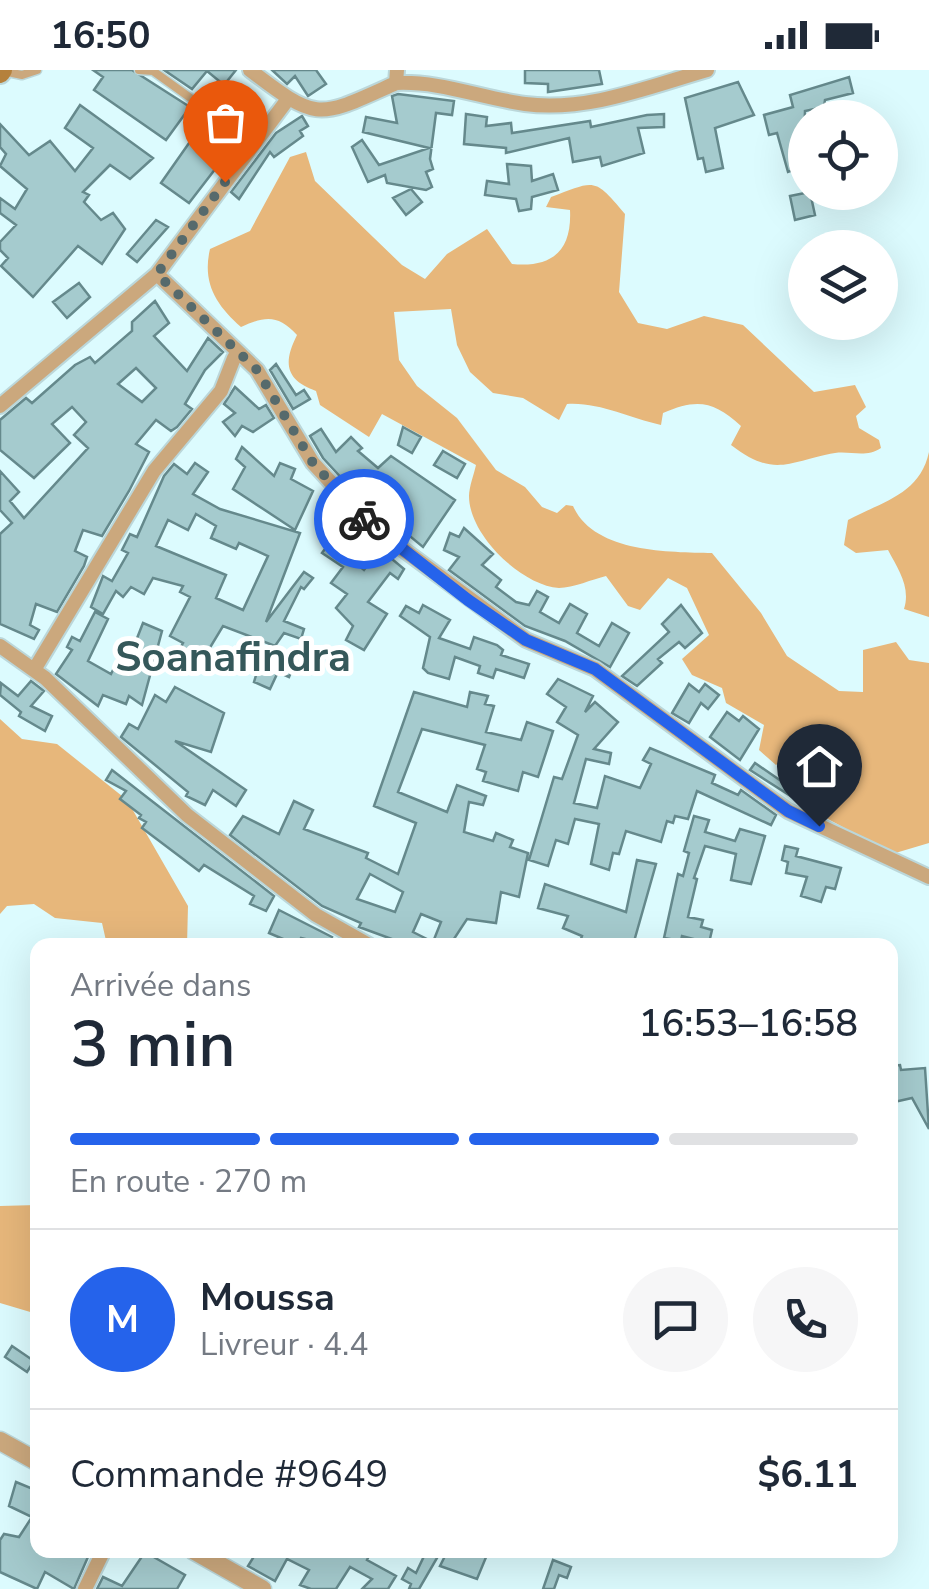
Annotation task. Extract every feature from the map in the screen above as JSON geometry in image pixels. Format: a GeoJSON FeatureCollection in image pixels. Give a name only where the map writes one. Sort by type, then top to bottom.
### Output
{"type":"FeatureCollection","features":[{"type":"Feature","properties":{"kind":"street"},"geometry":{"type":"LineString","coordinates":[[250,70],[310,112],[334,111],[397,76],[527,104],[622,96],[671,75],[707,70]]}},
{"type":"Feature","properties":{"kind":"street"},"geometry":{"type":"LineString","coordinates":[[0,406],[157,274],[288,99]]}},
{"type":"Feature","properties":{"kind":"street"},"geometry":{"type":"LineString","coordinates":[[157,274],[257,370],[313,463],[370,525],[526,640],[595,669],[788,811],[929,877]]}},
{"type":"Feature","properties":{"kind":"street"},"geometry":{"type":"LineString","coordinates":[[34,670],[154,470],[221,391],[234,358]]}},
{"type":"Feature","properties":{"kind":"street"},"geometry":{"type":"LineString","coordinates":[[0,646],[34,670],[187,815],[316,915],[356,938]]}},
{"type":"Feature","properties":{"kind":"street"},"geometry":{"type":"LineString","coordinates":[[0,1441],[30,1458]]}},
{"type":"Feature","properties":{"kind":"street"},"geometry":{"type":"LineString","coordinates":[[85,1589],[100,1558]]}},
{"type":"Feature","properties":{"kind":"street"},"geometry":{"type":"LineString","coordinates":[[207,1558],[262,1589]]}},
{"type":"Feature","properties":{"kind":"lane"},"geometry":{"type":"LineString","coordinates":[[1,71],[22,74],[37,70]]}},
{"type":"Feature","properties":{"kind":"lane"},"geometry":{"type":"LineString","coordinates":[[139,70],[153,71],[203,107]]}},
{"type":"Feature","properties":{"kind":"shaded area"},"geometry":{"type":"Polygon","coordinates":[[[306,152],[315,181],[402,265],[425,279],[447,254],[487,229],[512,264],[549,259],[563,246],[570,224],[570,210],[546,207],[551,197],[593,185],[607,193],[625,214],[619,292],[638,323],[667,329],[704,316],[743,325],[814,392],[855,385],[866,407],[856,416],[859,428],[879,440],[881,448],[870,453],[835,453],[771,465],[731,445],[741,426],[705,404],[686,405],[663,413],[661,425],[579,404],[567,404],[559,420],[523,398],[493,393],[470,372],[457,345],[451,309],[394,312],[399,360],[417,386],[457,418],[496,470],[525,487],[542,507],[557,513],[566,505],[573,506],[598,533],[634,547],[712,553],[761,613],[787,656],[839,691],[863,692],[863,650],[896,642],[909,660],[929,663],[929,843],[892,854],[817,813],[818,799],[794,752],[776,765],[759,750],[764,725],[726,703],[722,688],[692,675],[682,659],[709,635],[687,588],[668,578],[640,610],[628,606],[606,576],[559,588],[529,578],[500,556],[478,526],[469,496],[476,465],[382,414],[369,437],[320,405],[316,391],[293,376],[289,362],[297,335],[290,328],[271,319],[241,327],[224,310],[210,283],[210,249],[250,231],[290,157],[306,152]]]}},
{"type":"Feature","properties":{"kind":"shaded area"},"geometry":{"type":"Polygon","coordinates":[[[929,452],[929,617],[904,609],[905,586],[888,550],[856,553],[844,545],[848,520],[909,487],[918,478],[929,452]]]}},
{"type":"Feature","properties":{"kind":"shaded area"},"geometry":{"type":"Polygon","coordinates":[[[0,719],[22,739],[57,744],[127,800],[188,906],[187,938],[105,938],[102,923],[55,918],[34,904],[7,906],[0,914],[0,719]]]}},
{"type":"Feature","properties":{"kind":"shaded area"},"geometry":{"type":"Polygon","coordinates":[[[30,1205],[30,1312],[0,1303],[0,1206],[30,1205]]]}},
{"type":"Feature","properties":{"kind":"building"},"geometry":{"type":"Polygon","coordinates":[[[93,70],[132,70],[190,107],[166,140],[94,90],[103,77],[93,70]]]}},
{"type":"Feature","properties":{"kind":"building"},"geometry":{"type":"Polygon","coordinates":[[[164,70],[236,70],[224,85],[207,71],[192,89],[164,70]]]}},
{"type":"Feature","properties":{"kind":"building"},"geometry":{"type":"Polygon","coordinates":[[[272,70],[316,70],[326,84],[308,96],[295,76],[287,84],[272,70]]]}},
{"type":"Feature","properties":{"kind":"building"},"geometry":{"type":"Polygon","coordinates":[[[525,70],[599,70],[602,84],[548,92],[548,84],[525,83],[525,70]]]}},
{"type":"Feature","properties":{"kind":"building"},"geometry":{"type":"Polygon","coordinates":[[[849,77],[853,93],[825,100],[791,100],[790,95],[849,77]]]}},
{"type":"Feature","properties":{"kind":"building"},"geometry":{"type":"Polygon","coordinates":[[[738,82],[754,115],[715,128],[723,168],[706,172],[703,158],[698,159],[685,98],[738,82]]]}},
{"type":"Feature","properties":{"kind":"building"},"geometry":{"type":"Polygon","coordinates":[[[392,96],[454,101],[452,115],[436,113],[430,159],[433,169],[426,172],[432,187],[426,190],[387,183],[385,175],[368,182],[352,147],[362,140],[379,165],[429,148],[363,132],[366,117],[397,123],[392,96]]]}},
{"type":"Feature","properties":{"kind":"building"},"geometry":{"type":"Polygon","coordinates":[[[237,99],[254,111],[253,120],[189,203],[161,183],[208,116],[219,124],[237,99]]]}},
{"type":"Feature","properties":{"kind":"building"},"geometry":{"type":"Polygon","coordinates":[[[80,105],[153,158],[130,179],[110,165],[83,192],[89,195],[84,202],[101,220],[113,213],[125,229],[102,264],[78,246],[33,297],[1,266],[8,258],[0,250],[0,242],[16,225],[0,213],[0,198],[15,209],[27,189],[0,166],[6,154],[0,147],[0,124],[29,155],[50,141],[75,171],[93,148],[65,128],[80,105]]]}},
{"type":"Feature","properties":{"kind":"building"},"geometry":{"type":"Polygon","coordinates":[[[788,108],[788,172],[777,133],[769,135],[764,115],[788,108]]]}},
{"type":"Feature","properties":{"kind":"building"},"geometry":{"type":"Polygon","coordinates":[[[466,114],[487,117],[486,126],[511,123],[512,133],[590,121],[591,127],[664,114],[664,127],[638,128],[644,153],[602,166],[600,157],[573,162],[569,138],[506,153],[506,148],[464,144],[466,114]]]}},
{"type":"Feature","properties":{"kind":"building"},"geometry":{"type":"Polygon","coordinates":[[[302,116],[308,126],[300,131],[303,136],[274,157],[270,152],[239,199],[231,192],[276,133],[302,116]]]}},
{"type":"Feature","properties":{"kind":"building"},"geometry":{"type":"Polygon","coordinates":[[[507,164],[531,166],[532,181],[553,174],[558,190],[532,197],[531,209],[519,211],[516,199],[485,195],[487,181],[509,184],[507,164]]]}},
{"type":"Feature","properties":{"kind":"building"},"geometry":{"type":"Polygon","coordinates":[[[411,189],[422,202],[406,215],[393,198],[411,189]]]}},
{"type":"Feature","properties":{"kind":"building"},"geometry":{"type":"Polygon","coordinates":[[[793,210],[814,210],[815,215],[795,220],[793,210]]]}},
{"type":"Feature","properties":{"kind":"building"},"geometry":{"type":"Polygon","coordinates":[[[156,220],[168,227],[137,262],[127,254],[156,220]]]}},
{"type":"Feature","properties":{"kind":"building"},"geometry":{"type":"Polygon","coordinates":[[[79,283],[90,297],[67,318],[53,302],[79,283]]]}},
{"type":"Feature","properties":{"kind":"building"},"geometry":{"type":"Polygon","coordinates":[[[155,301],[169,323],[154,336],[187,371],[208,338],[223,352],[205,370],[185,404],[192,409],[177,427],[171,431],[156,420],[136,444],[149,452],[129,491],[102,536],[83,530],[75,551],[87,557],[84,566],[57,612],[36,604],[30,625],[39,630],[34,639],[0,624],[0,534],[12,523],[0,510],[0,471],[19,492],[10,501],[24,518],[88,448],[74,435],[86,422],[72,407],[52,424],[70,443],[34,478],[0,450],[0,420],[26,398],[32,403],[75,365],[90,357],[95,363],[132,331],[132,322],[155,301]],[[136,368],[118,384],[142,402],[156,388],[136,368]]]}},
{"type":"Feature","properties":{"kind":"building"},"geometry":{"type":"Polygon","coordinates":[[[276,364],[296,395],[304,390],[310,399],[293,409],[270,370],[276,364]]]}},
{"type":"Feature","properties":{"kind":"building"},"geometry":{"type":"Polygon","coordinates":[[[235,387],[259,409],[266,405],[274,418],[253,432],[242,426],[235,436],[223,422],[235,413],[224,404],[235,387]]]}},
{"type":"Feature","properties":{"kind":"building"},"geometry":{"type":"Polygon","coordinates":[[[403,427],[421,437],[412,453],[398,445],[403,427]]]}},
{"type":"Feature","properties":{"kind":"building"},"geometry":{"type":"Polygon","coordinates":[[[321,429],[336,452],[351,437],[362,448],[358,451],[378,468],[391,456],[455,500],[423,547],[348,485],[323,458],[310,436],[321,429]]]}},
{"type":"Feature","properties":{"kind":"building"},"geometry":{"type":"Polygon","coordinates":[[[242,447],[274,476],[280,463],[295,469],[291,479],[313,491],[295,530],[233,489],[245,467],[236,459],[242,447]]]}},
{"type":"Feature","properties":{"kind":"building"},"geometry":{"type":"Polygon","coordinates":[[[443,451],[465,464],[457,478],[434,465],[443,451]]]}},
{"type":"Feature","properties":{"kind":"building"},"geometry":{"type":"Polygon","coordinates":[[[195,463],[208,472],[193,494],[220,509],[300,533],[266,622],[304,572],[313,578],[304,589],[301,587],[284,621],[304,629],[301,639],[284,633],[275,646],[223,626],[194,674],[173,662],[183,643],[170,636],[190,597],[180,592],[183,586],[153,578],[144,594],[131,587],[123,597],[116,591],[103,614],[91,607],[103,576],[112,581],[128,553],[122,550],[130,534],[137,537],[164,476],[174,464],[187,474],[195,463]],[[196,514],[188,530],[168,520],[156,546],[226,575],[216,598],[243,610],[268,556],[239,543],[236,549],[211,538],[216,526],[196,514]]]}},
{"type":"Feature","properties":{"kind":"building"},"geometry":{"type":"Polygon","coordinates":[[[464,528],[493,554],[482,565],[501,580],[496,587],[516,602],[529,605],[537,591],[548,597],[540,612],[559,623],[570,604],[587,614],[577,633],[599,646],[612,623],[629,633],[610,667],[565,641],[525,626],[449,570],[459,557],[444,550],[450,533],[459,537],[464,528]]]}},
{"type":"Feature","properties":{"kind":"building"},"geometry":{"type":"Polygon","coordinates":[[[330,542],[364,570],[380,549],[404,569],[398,579],[390,573],[368,602],[387,614],[364,650],[346,640],[353,626],[336,608],[347,594],[331,583],[343,567],[322,553],[330,542]]]}},
{"type":"Feature","properties":{"kind":"building"},"geometry":{"type":"Polygon","coordinates":[[[423,605],[450,620],[439,638],[470,649],[474,637],[497,645],[503,650],[501,655],[529,664],[524,678],[496,669],[493,678],[478,673],[480,666],[455,657],[449,679],[428,673],[423,668],[430,637],[400,616],[406,606],[419,613],[423,605]]]}},
{"type":"Feature","properties":{"kind":"building"},"geometry":{"type":"Polygon","coordinates":[[[681,605],[702,633],[685,648],[679,642],[658,659],[662,663],[637,686],[622,676],[669,632],[662,624],[681,605]]]}},
{"type":"Feature","properties":{"kind":"building"},"geometry":{"type":"Polygon","coordinates":[[[95,612],[108,619],[88,661],[111,674],[127,642],[134,646],[143,623],[162,631],[142,705],[129,696],[126,704],[103,695],[98,706],[56,674],[72,650],[67,647],[72,637],[80,641],[95,612]]]}},
{"type":"Feature","properties":{"kind":"building"},"geometry":{"type":"Polygon","coordinates":[[[263,652],[294,665],[289,677],[278,672],[270,689],[254,682],[263,652]]]}},
{"type":"Feature","properties":{"kind":"building"},"geometry":{"type":"Polygon","coordinates":[[[558,679],[593,696],[585,712],[595,702],[618,722],[594,749],[611,753],[609,764],[586,759],[574,803],[597,808],[605,776],[640,788],[651,764],[643,760],[650,748],[715,775],[712,783],[738,795],[741,790],[776,815],[771,825],[697,791],[688,819],[675,816],[673,823],[667,821],[661,842],[626,831],[619,854],[613,853],[609,870],[591,864],[599,824],[575,819],[568,844],[556,840],[548,866],[529,860],[554,777],[562,779],[578,735],[557,722],[566,707],[547,694],[558,679]]]}},
{"type":"Feature","properties":{"kind":"building"},"geometry":{"type":"Polygon","coordinates":[[[31,681],[44,691],[31,706],[52,716],[45,731],[19,716],[21,712],[0,695],[1,683],[18,696],[31,681]]]}},
{"type":"Feature","properties":{"kind":"building"},"geometry":{"type":"Polygon","coordinates":[[[689,684],[699,692],[705,684],[719,695],[708,709],[701,703],[689,723],[672,713],[689,684]]]}},
{"type":"Feature","properties":{"kind":"building"},"geometry":{"type":"Polygon","coordinates":[[[175,687],[224,713],[211,752],[175,741],[246,790],[236,806],[213,790],[205,805],[186,796],[188,792],[121,737],[129,724],[138,729],[155,695],[166,702],[175,687]]]}},
{"type":"Feature","properties":{"kind":"building"},"geometry":{"type":"Polygon","coordinates":[[[414,692],[467,707],[470,692],[488,696],[485,704],[494,706],[486,732],[521,740],[527,722],[553,731],[538,777],[523,772],[518,791],[483,781],[486,772],[477,769],[485,745],[422,729],[398,792],[447,812],[457,785],[486,796],[483,805],[469,802],[464,832],[493,841],[496,833],[513,840],[510,847],[528,853],[519,897],[501,892],[496,923],[467,919],[455,938],[435,938],[441,922],[421,914],[413,932],[425,938],[389,938],[359,927],[361,923],[322,906],[230,835],[243,816],[279,834],[294,801],[313,810],[304,829],[368,853],[366,858],[398,874],[416,823],[374,806],[414,692]],[[370,874],[357,899],[395,912],[403,892],[370,874]]]}},
{"type":"Feature","properties":{"kind":"building"},"geometry":{"type":"Polygon","coordinates":[[[727,712],[739,721],[743,716],[759,729],[740,760],[710,737],[727,712]]]}},
{"type":"Feature","properties":{"kind":"building"},"geometry":{"type":"Polygon","coordinates":[[[755,763],[797,792],[801,779],[811,784],[803,804],[750,770],[755,763]]]}},
{"type":"Feature","properties":{"kind":"building"},"geometry":{"type":"Polygon","coordinates":[[[112,770],[274,896],[266,911],[250,904],[254,896],[204,865],[199,871],[142,828],[146,822],[139,818],[141,815],[120,799],[126,791],[106,780],[112,770]]]}},
{"type":"Feature","properties":{"kind":"building"},"geometry":{"type":"Polygon","coordinates":[[[694,816],[709,820],[705,832],[735,841],[740,829],[765,836],[751,884],[731,880],[736,854],[705,846],[694,878],[697,879],[688,917],[703,920],[701,927],[712,930],[710,938],[664,938],[678,874],[683,876],[689,853],[684,851],[694,816]]]}},
{"type":"Feature","properties":{"kind":"building"},"geometry":{"type":"Polygon","coordinates":[[[785,846],[798,849],[796,856],[841,868],[835,889],[826,887],[821,902],[801,896],[807,877],[786,873],[788,862],[782,860],[785,846]]]}},
{"type":"Feature","properties":{"kind":"building"},"geometry":{"type":"Polygon","coordinates":[[[637,860],[656,864],[635,938],[581,938],[563,928],[568,916],[538,908],[545,884],[626,912],[637,860]]]}},
{"type":"Feature","properties":{"kind":"building"},"geometry":{"type":"Polygon","coordinates":[[[279,910],[332,937],[281,938],[269,933],[279,910]]]}},
{"type":"Feature","properties":{"kind":"building"},"geometry":{"type":"Polygon","coordinates":[[[898,1065],[901,1070],[925,1068],[929,1129],[912,1098],[898,1101],[898,1065]]]}},
{"type":"Feature","properties":{"kind":"building"},"geometry":{"type":"Polygon","coordinates":[[[12,1346],[30,1358],[30,1367],[27,1372],[5,1357],[12,1346]]]}},
{"type":"Feature","properties":{"kind":"building"},"geometry":{"type":"Polygon","coordinates":[[[16,1482],[30,1488],[30,1516],[9,1506],[16,1482]]]}},
{"type":"Feature","properties":{"kind":"building"},"geometry":{"type":"Polygon","coordinates":[[[30,1520],[30,1558],[88,1558],[74,1589],[45,1572],[37,1589],[0,1572],[0,1540],[4,1534],[19,1537],[30,1520]]]}},
{"type":"Feature","properties":{"kind":"building"},"geometry":{"type":"Polygon","coordinates":[[[141,1558],[155,1558],[185,1575],[177,1589],[97,1589],[103,1577],[122,1586],[141,1558]]]}},
{"type":"Feature","properties":{"kind":"building"},"geometry":{"type":"Polygon","coordinates":[[[253,1558],[368,1558],[396,1576],[388,1589],[362,1589],[372,1579],[350,1567],[336,1589],[311,1589],[300,1585],[309,1570],[287,1559],[275,1581],[248,1566],[253,1558]]]}},
{"type":"Feature","properties":{"kind":"building"},"geometry":{"type":"Polygon","coordinates":[[[423,1558],[437,1558],[419,1589],[409,1589],[411,1584],[402,1579],[408,1568],[416,1573],[423,1558]]]}},
{"type":"Feature","properties":{"kind":"building"},"geometry":{"type":"Polygon","coordinates":[[[444,1558],[486,1558],[477,1579],[440,1566],[444,1558]]]}},
{"type":"Feature","properties":{"kind":"building"},"geometry":{"type":"Polygon","coordinates":[[[553,1560],[571,1567],[567,1578],[559,1575],[554,1589],[543,1589],[553,1560]]]}},
{"type":"Feature","properties":{"kind":"way so far"},"geometry":{"type":"LineString","coordinates":[[225,182],[157,274],[257,370],[313,463],[364,519]]}},
{"type":"Feature","properties":{"kind":"district","name":"Soanafindra"},"geometry":{"type":"Point","coordinates":[233,657]}},
{"type":"Feature","properties":{"kind":"route"},"geometry":{"type":"LineString","coordinates":[[364,519],[526,640],[595,669],[788,811],[819,826]]}}]}
